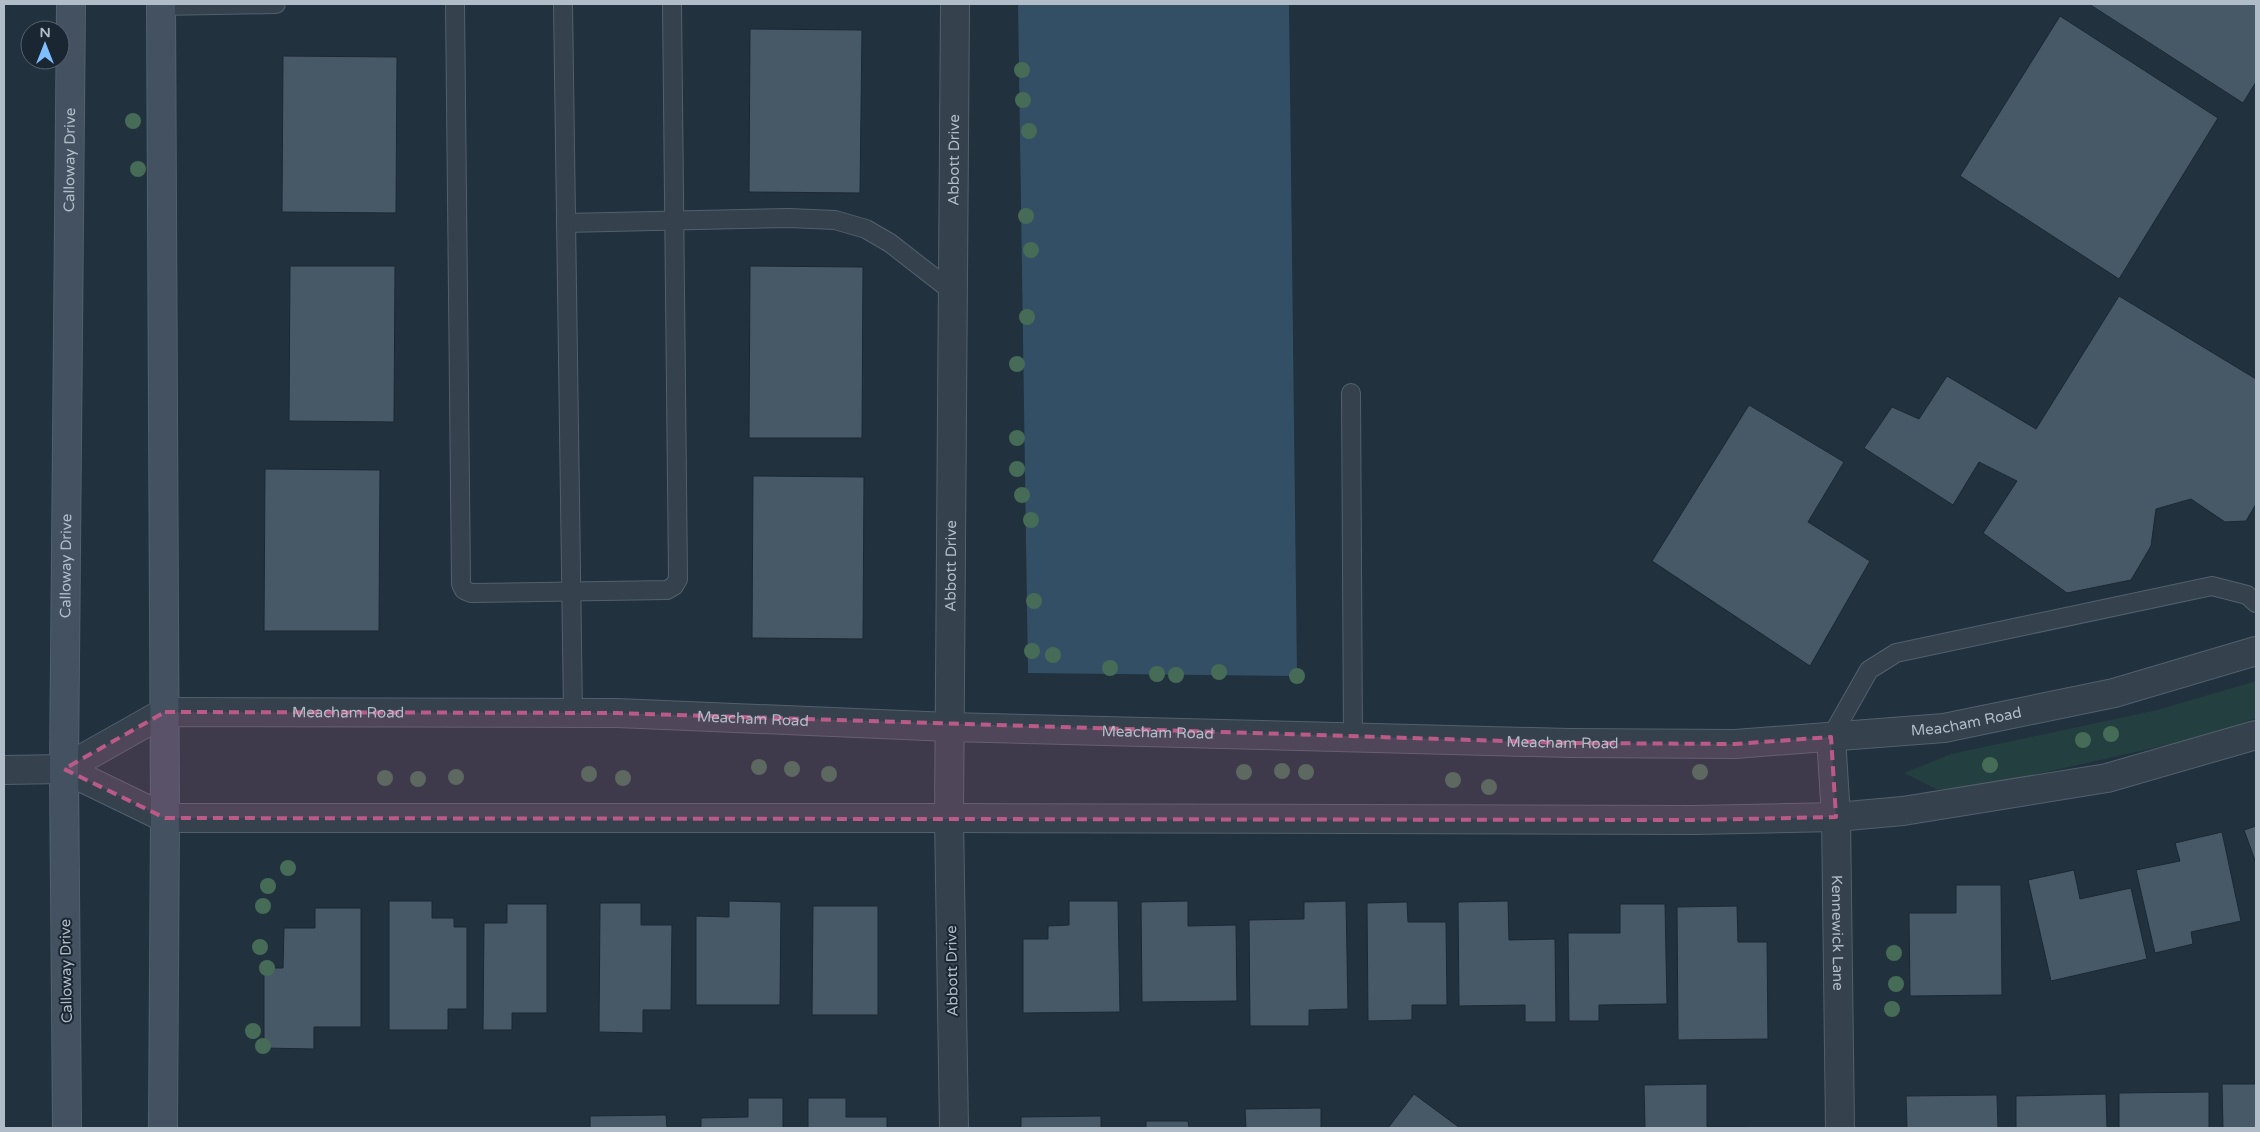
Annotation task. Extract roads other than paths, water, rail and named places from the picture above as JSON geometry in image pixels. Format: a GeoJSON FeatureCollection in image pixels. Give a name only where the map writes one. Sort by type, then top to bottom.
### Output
{"type":"FeatureCollection","features":[{"type":"Feature","properties":{"kind":"main road","name":"Calloway Drive"},"geometry":{"type":"LineString","coordinates":[[68,1128],[64,769],[71,4]]}},
{"type":"Feature","properties":{"kind":"main road"},"geometry":{"type":"LineString","coordinates":[[160,5],[165,818],[163,1128]]}},
{"type":"Feature","properties":{"kind":"street","name":"Abbott Drive"},"geometry":{"type":"LineString","coordinates":[[954,1128],[949,818],[955,4]]}},
{"type":"Feature","properties":{"kind":"street","name":"Meacham Road"},"geometry":{"type":"LineString","coordinates":[[64,769],[164,712],[617,713],[950,727],[1569,744],[1735,744],[1953,726],[2114,693],[2256,652]]}},
{"type":"Feature","properties":{"kind":"street","name":"Meacham Road"},"geometry":{"type":"LineString","coordinates":[[4,770],[64,769],[165,818],[1695,820],[1836,817],[1903,811],[2107,778],[2256,735]]}},
{"type":"Feature","properties":{"kind":"street","name":"Kennewick Lane"},"geometry":{"type":"LineString","coordinates":[[1830,737],[1836,817],[1840,1128]]}},
{"type":"Feature","properties":{"kind":"lane"},"geometry":{"type":"LineString","coordinates":[[160,5],[276,4]]}},
{"type":"Feature","properties":{"kind":"lane"},"geometry":{"type":"LineString","coordinates":[[454,4],[461,584],[464,590],[471,593],[668,590],[674,586],[678,579],[672,4]]}},
{"type":"Feature","properties":{"kind":"lane"},"geometry":{"type":"LineString","coordinates":[[563,4],[573,713]]}},
{"type":"Feature","properties":{"kind":"lane"},"geometry":{"type":"LineString","coordinates":[[566,223],[789,218],[835,220],[866,229],[890,243],[953,292]]}},
{"type":"Feature","properties":{"kind":"lane"},"geometry":{"type":"LineString","coordinates":[[1351,393],[1353,738]]}},
{"type":"Feature","properties":{"kind":"lane"},"geometry":{"type":"LineString","coordinates":[[1830,737],[1868,670],[1896,653],[2212,586],[2246,595],[2256,604]]}},
{"type":"Feature","properties":{"kind":"water"},"geometry":{"type":"Polygon","coordinates":[[[1018,4],[1289,4],[1297,676],[1028,673],[1018,4]]]}}]}
